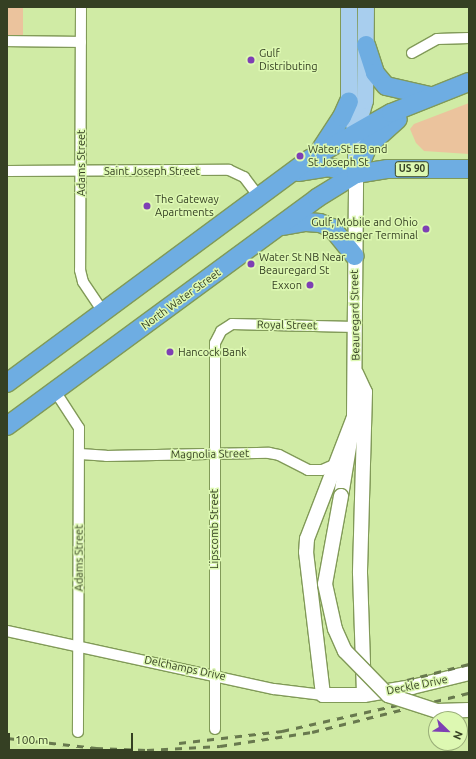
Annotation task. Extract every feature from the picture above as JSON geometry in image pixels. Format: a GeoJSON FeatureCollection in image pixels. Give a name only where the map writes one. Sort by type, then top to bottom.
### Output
{"type":"FeatureCollection","features":[{"type":"Feature","properties":{"kind":"highway"},"geometry":{"type":"LineString","coordinates":[[366,45],[375,73],[386,86],[430,96]]}},
{"type":"Feature","properties":{"kind":"highway"},"geometry":{"type":"LineString","coordinates":[[310,159],[391,113],[430,96],[469,82]]}},
{"type":"Feature","properties":{"kind":"highway"},"geometry":{"type":"LineString","coordinates":[[294,173],[328,167],[356,174],[368,146],[377,136],[430,96]]}},
{"type":"Feature","properties":{"kind":"highway"},"geometry":{"type":"LineString","coordinates":[[7,383],[294,173],[310,159],[333,132],[348,101]]}},
{"type":"Feature","properties":{"kind":"highway","name":"US 90"},"geometry":{"type":"LineString","coordinates":[[356,174],[387,169],[469,169]]}},
{"type":"Feature","properties":{"kind":"highway","name":"North Water Street"},"geometry":{"type":"LineString","coordinates":[[7,426],[317,198],[356,174]]}},
{"type":"Feature","properties":{"kind":"highway"},"geometry":{"type":"LineString","coordinates":[[279,227],[306,222],[320,223],[332,228],[355,256]]}},
{"type":"Feature","properties":{"kind":"highway"},"geometry":{"type":"LineString","coordinates":[[7,412],[20,406],[82,361],[114,348]]}},
{"type":"Feature","properties":{"kind":"highway"},"geometry":{"type":"LineString","coordinates":[[7,373],[26,369]]}},
{"type":"Feature","properties":{"kind":"main road","name":"Beauregard Street"},"geometry":{"type":"LineString","coordinates":[[349,7],[348,101],[356,133],[356,174]]}},
{"type":"Feature","properties":{"kind":"main road","name":"Beauregard Street"},"geometry":{"type":"LineString","coordinates":[[356,133],[365,100],[366,7]]}},
{"type":"Feature","properties":{"kind":"street","name":"Adams Street"},"geometry":{"type":"LineString","coordinates":[[81,7],[80,270],[83,282],[103,312]]}},
{"type":"Feature","properties":{"kind":"street"},"geometry":{"type":"LineString","coordinates":[[412,53],[437,39],[469,38]]}},
{"type":"Feature","properties":{"kind":"street"},"geometry":{"type":"LineString","coordinates":[[7,41],[81,42]]}},
{"type":"Feature","properties":{"kind":"street","name":"Saint Joseph Street"},"geometry":{"type":"LineString","coordinates":[[7,171],[228,170],[244,177],[260,198]]}},
{"type":"Feature","properties":{"kind":"street","name":"Beauregard Street"},"geometry":{"type":"LineString","coordinates":[[356,174],[356,373],[354,417],[325,584],[335,629],[346,651],[388,695],[437,710],[469,710]]}},
{"type":"Feature","properties":{"kind":"street","name":"Royal Street"},"geometry":{"type":"LineString","coordinates":[[221,331],[232,324],[356,327]]}},
{"type":"Feature","properties":{"kind":"street","name":"Lipscomb Street"},"geometry":{"type":"LineString","coordinates":[[215,729],[213,455],[215,343],[221,331]]}},
{"type":"Feature","properties":{"kind":"street"},"geometry":{"type":"LineString","coordinates":[[356,373],[365,392],[360,573],[364,695]]}},
{"type":"Feature","properties":{"kind":"street","name":"Adams Street"},"geometry":{"type":"LineString","coordinates":[[55,391],[79,428],[78,732]]}},
{"type":"Feature","properties":{"kind":"street"},"geometry":{"type":"LineString","coordinates":[[323,695],[306,552],[307,539],[354,417]]}},
{"type":"Feature","properties":{"kind":"street","name":"Magnolia Street"},"geometry":{"type":"LineString","coordinates":[[80,454],[213,455],[273,453],[315,471],[336,464]]}},
{"type":"Feature","properties":{"kind":"street","name":"Delchamps Drive"},"geometry":{"type":"LineString","coordinates":[[7,631],[274,689],[323,695],[364,695]]}},
{"type":"Feature","properties":{"kind":"street","name":"Deckle Drive"},"geometry":{"type":"LineString","coordinates":[[364,695],[412,687],[469,674]]}},
{"type":"Feature","properties":{"kind":"shaded area"},"geometry":{"type":"Polygon","coordinates":[[[7,7],[23,7],[23,38],[7,38],[7,7]]]}},
{"type":"Feature","properties":{"kind":"shaded area"},"geometry":{"type":"Polygon","coordinates":[[[469,103],[469,154],[424,151],[416,143],[410,129],[414,124],[469,103]]]}},
{"type":"Feature","properties":{"kind":"railway"},"geometry":{"type":"LineString","coordinates":[[407,680],[469,664]]}},
{"type":"Feature","properties":{"kind":"railway"},"geometry":{"type":"LineString","coordinates":[[7,738],[96,748],[147,750],[220,746],[312,732],[469,693]]}},
{"type":"Feature","properties":{"kind":"railway"},"geometry":{"type":"LineString","coordinates":[[179,743],[282,731],[411,702]]}},
{"type":"Feature","properties":{"kind":"place","name":"Gulf Distributing"},"geometry":{"type":"Point","coordinates":[251,60]}},
{"type":"Feature","properties":{"kind":"place","name":"Water St EB and St Joseph St"},"geometry":{"type":"Point","coordinates":[300,156]}},
{"type":"Feature","properties":{"kind":"place","name":"The Gateway Apartments"},"geometry":{"type":"Point","coordinates":[147,206]}},
{"type":"Feature","properties":{"kind":"place","name":"Gulf, Mobile and Ohio Passenger Terminal"},"geometry":{"type":"Point","coordinates":[426,229]}},
{"type":"Feature","properties":{"kind":"place","name":"Water St NB Near Beauregard St"},"geometry":{"type":"Point","coordinates":[251,264]}},
{"type":"Feature","properties":{"kind":"place","name":"Exxon"},"geometry":{"type":"Point","coordinates":[310,285]}},
{"type":"Feature","properties":{"kind":"place","name":"Hancock Bank"},"geometry":{"type":"Point","coordinates":[170,352]}}]}
